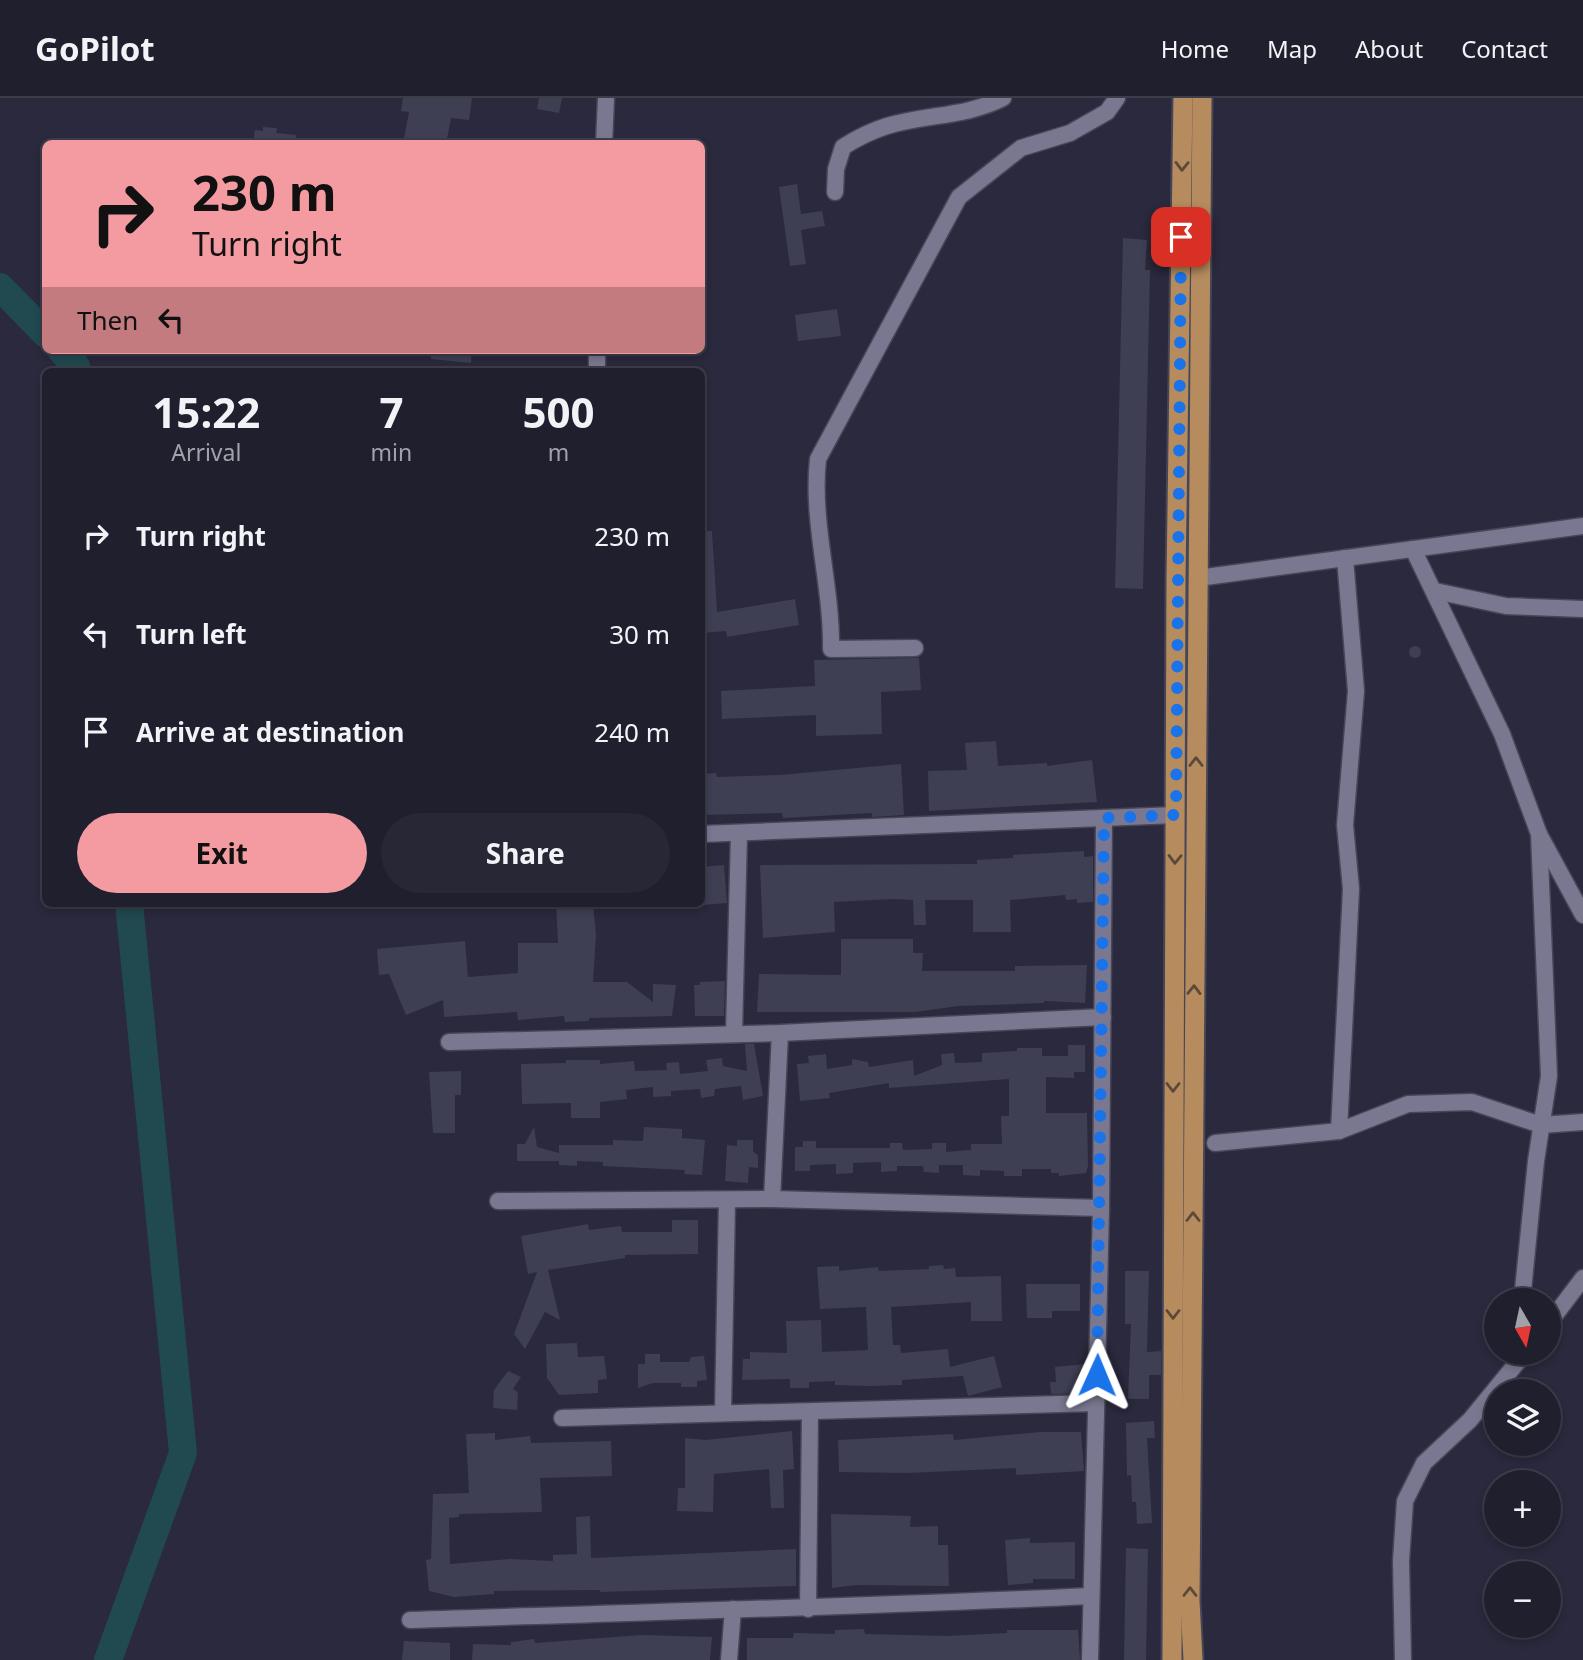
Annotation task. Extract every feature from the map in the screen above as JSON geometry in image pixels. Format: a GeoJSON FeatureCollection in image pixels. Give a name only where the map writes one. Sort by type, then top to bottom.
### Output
{"type":"FeatureCollection","features":[{"type":"Feature","properties":{"kind":"main road"},"geometry":{"type":"LineString","coordinates":[[1172,1660],[1183,98]]}},
{"type":"Feature","properties":{"kind":"main road"},"geometry":{"type":"LineString","coordinates":[[1193,1660],[1190,1601],[1202,98]]}},
{"type":"Feature","properties":{"kind":"street"},"geometry":{"type":"LineString","coordinates":[[604,140],[606,98]]}},
{"type":"Feature","properties":{"kind":"street"},"geometry":{"type":"LineString","coordinates":[[835,192],[836,169],[843,147],[865,134],[889,125],[962,114],[1003,98]]}},
{"type":"Feature","properties":{"kind":"street"},"geometry":{"type":"LineString","coordinates":[[915,648],[831,649],[832,616],[814,489],[818,459],[958,197],[1021,148],[1070,133],[1107,112],[1117,98]]}},
{"type":"Feature","properties":{"kind":"street"},"geometry":{"type":"LineString","coordinates":[[1198,578],[1583,526]]}},
{"type":"Feature","properties":{"kind":"street"},"geometry":{"type":"LineString","coordinates":[[1413,549],[1502,734],[1539,834],[1583,915]]}},
{"type":"Feature","properties":{"kind":"street"},"geometry":{"type":"LineString","coordinates":[[1339,1131],[1351,889],[1345,825],[1356,691],[1345,558]]}},
{"type":"Feature","properties":{"kind":"street"},"geometry":{"type":"LineString","coordinates":[[1435,591],[1506,606],[1583,609]]}},
{"type":"Feature","properties":{"kind":"street"},"geometry":{"type":"LineString","coordinates":[[705,834],[1176,815]]}},
{"type":"Feature","properties":{"kind":"street"},"geometry":{"type":"LineString","coordinates":[[1090,1660],[1101,1208],[1104,818]]}},
{"type":"Feature","properties":{"kind":"street"},"geometry":{"type":"LineString","coordinates":[[734,1034],[739,833]]}},
{"type":"Feature","properties":{"kind":"street"},"geometry":{"type":"LineString","coordinates":[[1521,1288],[1549,1076],[1539,834]]}},
{"type":"Feature","properties":{"kind":"street"},"geometry":{"type":"LineString","coordinates":[[449,1042],[779,1033],[1104,1017]]}},
{"type":"Feature","properties":{"kind":"street"},"geometry":{"type":"LineString","coordinates":[[772,1199],[779,1033]]}},
{"type":"Feature","properties":{"kind":"street"},"geometry":{"type":"LineString","coordinates":[[1215,1143],[1339,1131],[1408,1104],[1472,1102],[1541,1125],[1583,1122]]}},
{"type":"Feature","properties":{"kind":"street"},"geometry":{"type":"LineString","coordinates":[[498,1201],[772,1199],[1101,1208]]}},
{"type":"Feature","properties":{"kind":"street"},"geometry":{"type":"LineString","coordinates":[[723,1412],[727,1201]]}},
{"type":"Feature","properties":{"kind":"street"},"geometry":{"type":"LineString","coordinates":[[1561,1307],[1583,1278]]}},
{"type":"Feature","properties":{"kind":"street"},"geometry":{"type":"LineString","coordinates":[[1404,1660],[1401,1561],[1405,1501],[1424,1463],[1470,1420],[1514,1365]]}},
{"type":"Feature","properties":{"kind":"street"},"geometry":{"type":"LineString","coordinates":[[562,1418],[1096,1403]]}},
{"type":"Feature","properties":{"kind":"street"},"geometry":{"type":"LineString","coordinates":[[808,1609],[810,1412]]}},
{"type":"Feature","properties":{"kind":"street"},"geometry":{"type":"LineString","coordinates":[[410,1620],[808,1609],[1091,1596]]}},
{"type":"Feature","properties":{"kind":"street"},"geometry":{"type":"LineString","coordinates":[[729,1660],[733,1609]]}},
{"type":"Feature","properties":{"kind":"building"},"geometry":{"type":"Polygon","coordinates":[[[403,98],[472,98],[469,120],[451,118],[447,140],[404,140],[409,112],[401,111],[403,98]]]}},
{"type":"Feature","properties":{"kind":"building"},"geometry":{"type":"Polygon","coordinates":[[[539,98],[562,98],[559,113],[537,109],[539,98]]]}},
{"type":"Feature","properties":{"kind":"building"},"geometry":{"type":"Polygon","coordinates":[[[263,127],[277,128],[276,133],[296,135],[296,140],[254,140],[255,130],[263,131],[263,127]]]}},
{"type":"Feature","properties":{"kind":"building"},"geometry":{"type":"Polygon","coordinates":[[[797,184],[801,214],[822,211],[825,226],[801,230],[806,264],[790,266],[779,187],[797,184]]]}},
{"type":"Feature","properties":{"kind":"building"},"geometry":{"type":"Polygon","coordinates":[[[1123,238],[1147,240],[1145,270],[1150,270],[1143,589],[1115,588],[1123,238]]]}},
{"type":"Feature","properties":{"kind":"building"},"geometry":{"type":"Polygon","coordinates":[[[837,309],[841,336],[798,341],[795,315],[837,309]]]}},
{"type":"Feature","properties":{"kind":"building"},"geometry":{"type":"Polygon","coordinates":[[[431,354],[472,354],[471,363],[431,359],[431,354]]]}},
{"type":"Feature","properties":{"kind":"building"},"geometry":{"type":"Polygon","coordinates":[[[705,531],[712,531],[717,612],[795,599],[799,625],[727,637],[726,631],[705,633],[705,531]]]}},
{"type":"Feature","properties":{"kind":"building"},"geometry":{"type":"Polygon","coordinates":[[[1415,646],[1421,652],[1415,658],[1409,652],[1415,646]]]}},
{"type":"Feature","properties":{"kind":"building"},"geometry":{"type":"Polygon","coordinates":[[[919,658],[921,690],[881,692],[882,734],[816,736],[816,715],[722,719],[721,691],[815,686],[814,660],[919,658]]]}},
{"type":"Feature","properties":{"kind":"building"},"geometry":{"type":"Polygon","coordinates":[[[996,741],[998,766],[1047,763],[1047,766],[1092,760],[1097,802],[929,811],[928,771],[967,770],[965,743],[996,741]]]}},
{"type":"Feature","properties":{"kind":"building"},"geometry":{"type":"Polygon","coordinates":[[[901,764],[904,815],[872,817],[872,813],[783,818],[782,813],[705,815],[705,774],[716,773],[717,777],[780,775],[901,764]]]}},
{"type":"Feature","properties":{"kind":"building"},"geometry":{"type":"Polygon","coordinates":[[[1084,851],[1084,857],[1093,856],[1093,902],[1077,903],[1077,899],[1066,900],[1065,895],[1010,900],[1011,932],[973,932],[973,900],[925,900],[926,925],[914,925],[913,900],[892,899],[834,902],[835,932],[763,938],[760,865],[977,864],[977,860],[1013,858],[1013,855],[1084,851]]]}},
{"type":"Feature","properties":{"kind":"building"},"geometry":{"type":"Polygon","coordinates":[[[724,865],[727,903],[705,905],[705,867],[724,865]]]}},
{"type":"Feature","properties":{"kind":"building"},"geometry":{"type":"Polygon","coordinates":[[[556,907],[593,907],[596,935],[593,982],[627,982],[653,1002],[653,984],[676,985],[672,1016],[589,1018],[589,1021],[565,1022],[564,1016],[518,1020],[517,1012],[444,1017],[443,1000],[406,1015],[389,974],[379,975],[377,949],[465,941],[468,977],[518,973],[518,943],[558,943],[556,907]]]}},
{"type":"Feature","properties":{"kind":"building"},"geometry":{"type":"Polygon","coordinates":[[[841,939],[913,939],[913,953],[923,953],[922,971],[1015,971],[1015,966],[1087,965],[1085,1003],[1044,1001],[958,1006],[915,1012],[757,1012],[759,974],[841,975],[841,939]]]}},
{"type":"Feature","properties":{"kind":"building"},"geometry":{"type":"Polygon","coordinates":[[[725,981],[724,1016],[695,1016],[694,985],[700,985],[700,982],[725,981]]]}},
{"type":"Feature","properties":{"kind":"building"},"geometry":{"type":"Polygon","coordinates":[[[745,1044],[754,1044],[763,1096],[743,1100],[741,1086],[715,1089],[714,1096],[701,1098],[700,1089],[671,1091],[671,1096],[653,1097],[653,1087],[626,1090],[627,1099],[600,1102],[600,1118],[571,1118],[571,1103],[522,1104],[521,1064],[566,1063],[566,1060],[600,1060],[600,1064],[634,1061],[635,1071],[667,1070],[666,1063],[679,1062],[680,1074],[708,1071],[706,1060],[722,1058],[723,1066],[747,1071],[745,1044]]]}},
{"type":"Feature","properties":{"kind":"building"},"geometry":{"type":"Polygon","coordinates":[[[1068,1045],[1085,1045],[1085,1072],[1074,1072],[1074,1078],[1046,1077],[1046,1113],[1087,1113],[1086,1173],[1059,1176],[1059,1173],[1051,1173],[1051,1169],[1022,1169],[1022,1176],[1004,1176],[1004,1171],[980,1170],[980,1176],[963,1175],[963,1165],[939,1165],[939,1173],[924,1172],[923,1166],[897,1166],[897,1171],[881,1172],[881,1162],[853,1163],[853,1173],[836,1174],[836,1164],[810,1165],[810,1171],[795,1171],[795,1147],[803,1147],[803,1141],[816,1141],[816,1148],[890,1148],[890,1143],[902,1143],[903,1150],[932,1149],[932,1143],[946,1143],[946,1152],[971,1150],[971,1144],[1002,1144],[1001,1116],[1009,1116],[1009,1079],[889,1088],[889,1083],[829,1093],[830,1098],[800,1101],[797,1064],[809,1063],[808,1056],[826,1054],[827,1069],[852,1065],[852,1059],[868,1062],[869,1067],[913,1060],[914,1076],[942,1065],[941,1054],[954,1053],[955,1063],[982,1062],[982,1053],[1017,1051],[1017,1048],[1042,1048],[1042,1056],[1068,1056],[1068,1045]]]}},
{"type":"Feature","properties":{"kind":"building"},"geometry":{"type":"Polygon","coordinates":[[[461,1071],[461,1095],[455,1095],[455,1133],[433,1133],[429,1072],[461,1071]]]}},
{"type":"Feature","properties":{"kind":"building"},"geometry":{"type":"Polygon","coordinates":[[[534,1127],[537,1147],[559,1153],[559,1145],[613,1145],[613,1140],[643,1141],[644,1127],[682,1129],[682,1138],[705,1140],[702,1175],[684,1174],[685,1170],[603,1166],[603,1162],[577,1161],[577,1166],[559,1165],[559,1161],[517,1161],[517,1144],[525,1144],[534,1127]]]}},
{"type":"Feature","properties":{"kind":"building"},"geometry":{"type":"Polygon","coordinates":[[[737,1140],[753,1140],[753,1152],[758,1155],[758,1168],[749,1167],[748,1183],[725,1181],[727,1145],[737,1146],[737,1140]]]}},
{"type":"Feature","properties":{"kind":"building"},"geometry":{"type":"Polygon","coordinates":[[[672,1220],[698,1220],[698,1254],[625,1255],[625,1258],[548,1270],[560,1320],[545,1312],[525,1349],[514,1334],[537,1272],[528,1274],[521,1236],[588,1224],[589,1230],[621,1226],[622,1232],[672,1232],[672,1220]]]}},
{"type":"Feature","properties":{"kind":"building"},"geometry":{"type":"Polygon","coordinates":[[[943,1265],[944,1269],[955,1268],[956,1277],[1001,1276],[1002,1321],[971,1321],[971,1302],[891,1307],[893,1345],[900,1345],[901,1353],[948,1349],[950,1367],[994,1356],[1002,1387],[968,1396],[963,1376],[902,1380],[902,1385],[835,1385],[835,1381],[809,1382],[809,1388],[790,1388],[790,1379],[742,1380],[743,1359],[750,1359],[750,1352],[787,1353],[786,1321],[821,1320],[822,1352],[868,1350],[866,1307],[820,1309],[817,1267],[839,1266],[839,1271],[878,1267],[879,1271],[929,1269],[929,1266],[943,1265]]]}},
{"type":"Feature","properties":{"kind":"building"},"geometry":{"type":"Polygon","coordinates":[[[1125,1271],[1149,1271],[1147,1352],[1161,1351],[1161,1375],[1149,1375],[1149,1399],[1128,1399],[1131,1324],[1125,1324],[1125,1271]]]}},
{"type":"Feature","properties":{"kind":"building"},"geometry":{"type":"Polygon","coordinates":[[[1026,1284],[1080,1284],[1080,1311],[1052,1311],[1052,1318],[1027,1318],[1026,1284]]]}},
{"type":"Feature","properties":{"kind":"building"},"geometry":{"type":"Polygon","coordinates":[[[577,1343],[578,1357],[604,1356],[607,1379],[598,1380],[598,1393],[559,1395],[547,1378],[546,1344],[577,1343]]]}},
{"type":"Feature","properties":{"kind":"building"},"geometry":{"type":"Polygon","coordinates":[[[645,1354],[660,1354],[660,1362],[689,1362],[691,1357],[704,1356],[707,1380],[697,1381],[697,1387],[681,1387],[681,1383],[653,1383],[638,1388],[638,1364],[645,1364],[645,1354]]]}},
{"type":"Feature","properties":{"kind":"building"},"geometry":{"type":"Polygon","coordinates":[[[1086,1364],[1086,1393],[1051,1394],[1050,1382],[1056,1382],[1055,1367],[1086,1364]]]}},
{"type":"Feature","properties":{"kind":"building"},"geometry":{"type":"Polygon","coordinates":[[[508,1371],[521,1377],[513,1389],[518,1392],[517,1410],[493,1408],[494,1390],[508,1371]]]}},
{"type":"Feature","properties":{"kind":"building"},"geometry":{"type":"Polygon","coordinates":[[[1154,1421],[1155,1438],[1147,1438],[1152,1523],[1137,1524],[1136,1502],[1132,1502],[1131,1475],[1127,1476],[1126,1423],[1154,1421]]]}},
{"type":"Feature","properties":{"kind":"building"},"geometry":{"type":"Polygon","coordinates":[[[792,1431],[794,1469],[783,1470],[784,1508],[771,1508],[769,1469],[714,1474],[713,1512],[677,1511],[678,1488],[685,1488],[685,1438],[706,1440],[792,1431]]]}},
{"type":"Feature","properties":{"kind":"building"},"geometry":{"type":"Polygon","coordinates":[[[1040,1432],[1081,1432],[1084,1471],[1016,1475],[1016,1468],[908,1473],[839,1472],[838,1440],[953,1434],[954,1440],[1040,1432]]]}},
{"type":"Feature","properties":{"kind":"building"},"geometry":{"type":"Polygon","coordinates":[[[495,1433],[495,1440],[530,1436],[531,1443],[611,1441],[612,1476],[540,1478],[542,1512],[459,1514],[459,1517],[449,1518],[450,1564],[510,1559],[553,1561],[553,1555],[577,1554],[576,1517],[590,1516],[591,1558],[796,1549],[796,1586],[600,1592],[494,1591],[494,1594],[454,1597],[429,1591],[426,1560],[431,1559],[433,1494],[469,1493],[466,1434],[495,1433]]]}},
{"type":"Feature","properties":{"kind":"building"},"geometry":{"type":"Polygon","coordinates":[[[831,1514],[911,1516],[910,1527],[938,1526],[938,1545],[948,1545],[949,1586],[857,1585],[832,1588],[831,1514]]]}},
{"type":"Feature","properties":{"kind":"building"},"geometry":{"type":"Polygon","coordinates":[[[1030,1538],[1030,1543],[1075,1542],[1075,1579],[1033,1579],[1033,1583],[1008,1585],[1005,1540],[1030,1538]]]}},
{"type":"Feature","properties":{"kind":"building"},"geometry":{"type":"Polygon","coordinates":[[[1126,1548],[1148,1549],[1146,1660],[1124,1660],[1126,1548]]]}},
{"type":"Feature","properties":{"kind":"building"},"geometry":{"type":"Polygon","coordinates":[[[864,1629],[865,1634],[947,1636],[1007,1633],[1007,1630],[1078,1630],[1080,1660],[747,1660],[747,1638],[793,1638],[794,1633],[835,1634],[835,1630],[864,1629]]]}},
{"type":"Feature","properties":{"kind":"building"},"geometry":{"type":"Polygon","coordinates":[[[641,1635],[712,1637],[710,1660],[472,1660],[473,1644],[511,1645],[511,1642],[534,1639],[535,1643],[641,1635]]]}},
{"type":"Feature","properties":{"kind":"building"},"geometry":{"type":"Polygon","coordinates":[[[404,1641],[450,1643],[450,1660],[402,1660],[404,1641]]]}},
{"type":"Feature","properties":{"kind":"waterway"},"geometry":{"type":"LineString","coordinates":[[0,287],[42,330]]}},
{"type":"Feature","properties":{"kind":"waterway"},"geometry":{"type":"LineString","coordinates":[[65,354],[76,368]]}},
{"type":"Feature","properties":{"kind":"waterway"},"geometry":{"type":"LineString","coordinates":[[108,1660],[183,1453],[129,907]]}},
{"type":"Feature","properties":{"kind":"route"},"geometry":{"type":"LineString","coordinates":[[1097,1375],[1104,1017],[1104,818],[1176,815],[1181,237]]}}]}
